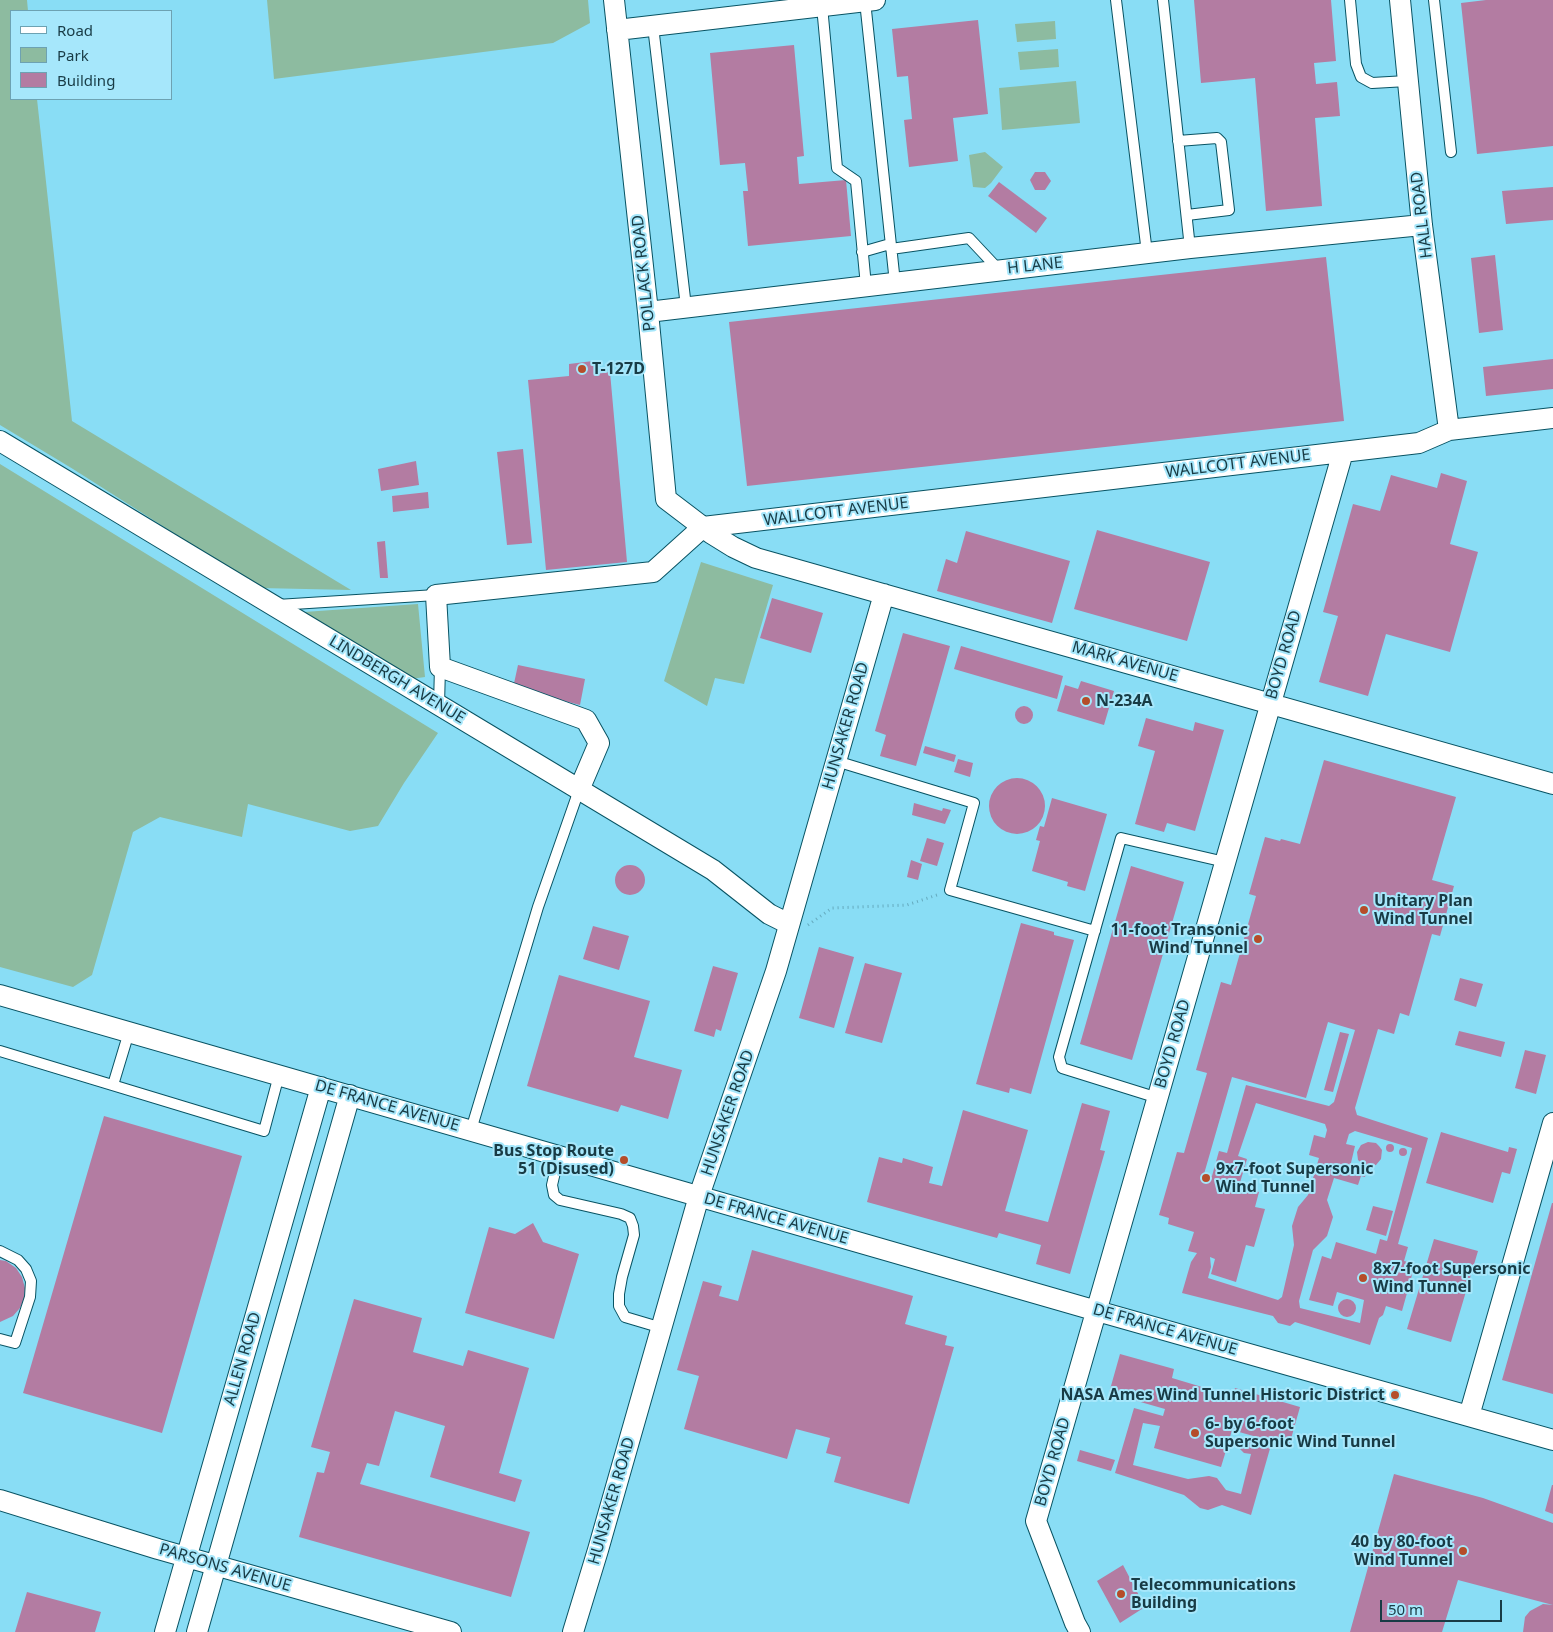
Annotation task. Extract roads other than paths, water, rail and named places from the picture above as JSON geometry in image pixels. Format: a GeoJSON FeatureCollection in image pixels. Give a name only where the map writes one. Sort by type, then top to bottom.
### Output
{"type":"FeatureCollection","features":[{"type":"Feature","properties":{"kind":"street","name":"POLLACK ROAD"},"geometry":{"type":"LineString","coordinates":[[614,0],[666,499],[703,527]]}},
{"type":"Feature","properties":{"kind":"street","name":"HALL ROAD"},"geometry":{"type":"LineString","coordinates":[[1400,0],[1422,225],[1449,430]]}},
{"type":"Feature","properties":{"kind":"street"},"geometry":{"type":"LineString","coordinates":[[617,30],[870,1]]}},
{"type":"Feature","properties":{"kind":"street","name":"H LANE"},"geometry":{"type":"LineString","coordinates":[[648,312],[1190,248],[1422,225]]}},
{"type":"Feature","properties":{"kind":"street","name":"WALLCOTT AVENUE"},"geometry":{"type":"LineString","coordinates":[[703,527],[1418,443],[1449,430],[1553,418]]}},
{"type":"Feature","properties":{"kind":"street","name":"LINDBERGH AVENUE"},"geometry":{"type":"LineString","coordinates":[[0,441],[713,870],[769,914],[789,924]]}},
{"type":"Feature","properties":{"kind":"street","name":"BOYD ROAD"},"geometry":{"type":"LineString","coordinates":[[1080,1632],[1036,1521],[1342,452]]}},
{"type":"Feature","properties":{"kind":"street"},"geometry":{"type":"LineString","coordinates":[[579,790],[599,743],[586,720],[440,667],[436,594],[653,572],[703,527]]}},
{"type":"Feature","properties":{"kind":"street","name":"MARK AVENUE"},"geometry":{"type":"LineString","coordinates":[[703,527],[733,548],[756,558],[1553,784]]}},
{"type":"Feature","properties":{"kind":"street","name":"HUNSAKER ROAD"},"geometry":{"type":"LineString","coordinates":[[573,1632],[699,1196],[776,971],[884,594]]}},
{"type":"Feature","properties":{"kind":"street","name":"DE FRANCE AVENUE"},"geometry":{"type":"LineString","coordinates":[[0,995],[1097,1311],[1553,1440]]}},
{"type":"Feature","properties":{"kind":"street","name":"ALLEN ROAD"},"geometry":{"type":"LineString","coordinates":[[164,1632],[321,1087]]}},
{"type":"Feature","properties":{"kind":"street","name":"ALLEN ROAD"},"geometry":{"type":"LineString","coordinates":[[197,1632],[350,1095]]}},
{"type":"Feature","properties":{"kind":"street"},"geometry":{"type":"LineString","coordinates":[[1469,1416],[1553,1123]]}},
{"type":"Feature","properties":{"kind":"street","name":"PARSONS AVENUE"},"geometry":{"type":"LineString","coordinates":[[0,1500],[216,1566],[450,1632]]}},
{"type":"Feature","properties":{"kind":"lane"},"geometry":{"type":"LineString","coordinates":[[1116,0],[1147,253]]}},
{"type":"Feature","properties":{"kind":"lane"},"geometry":{"type":"LineString","coordinates":[[1163,0],[1190,248]]}},
{"type":"Feature","properties":{"kind":"lane"},"geometry":{"type":"LineString","coordinates":[[1350,0],[1356,64],[1361,77],[1372,83],[1407,81]]}},
{"type":"Feature","properties":{"kind":"lane"},"geometry":{"type":"LineString","coordinates":[[1434,0],[1451,152]]}},
{"type":"Feature","properties":{"kind":"lane"},"geometry":{"type":"LineString","coordinates":[[870,1],[895,283]]}},
{"type":"Feature","properties":{"kind":"lane"},"geometry":{"type":"LineString","coordinates":[[822,6],[837,168],[856,181],[866,286]]}},
{"type":"Feature","properties":{"kind":"lane"},"geometry":{"type":"LineString","coordinates":[[653,26],[686,307]]}},
{"type":"Feature","properties":{"kind":"lane"},"geometry":{"type":"LineString","coordinates":[[1178,142],[1215,138],[1220,140],[1229,210],[1187,215]]}},
{"type":"Feature","properties":{"kind":"lane"},"geometry":{"type":"LineString","coordinates":[[862,252],[968,238],[999,270]]}},
{"type":"Feature","properties":{"kind":"lane"},"geometry":{"type":"LineString","coordinates":[[274,606],[436,594]]}},
{"type":"Feature","properties":{"kind":"lane"},"geometry":{"type":"LineString","coordinates":[[439,705],[440,667]]}},
{"type":"Feature","properties":{"kind":"lane"},"geometry":{"type":"LineString","coordinates":[[836,761],[974,803],[950,890],[1095,931]]}},
{"type":"Feature","properties":{"kind":"lane"},"geometry":{"type":"LineString","coordinates":[[471,1130],[538,906],[579,790]]}},
{"type":"Feature","properties":{"kind":"lane"},"geometry":{"type":"LineString","coordinates":[[1158,1098],[1062,1068],[1058,1057],[1121,838],[1225,862]]}},
{"type":"Feature","properties":{"kind":"lane"},"geometry":{"type":"LineString","coordinates":[[114,1085],[129,1032]]}},
{"type":"Feature","properties":{"kind":"lane"},"geometry":{"type":"LineString","coordinates":[[0,1051],[264,1131],[278,1074]]}},
{"type":"Feature","properties":{"kind":"lane"},"geometry":{"type":"LineString","coordinates":[[559,1155],[552,1186],[554,1195],[560,1200],[621,1214],[630,1218],[634,1235],[618,1294],[619,1306],[625,1317],[662,1328]]}},
{"type":"Feature","properties":{"kind":"lane"},"geometry":{"type":"LineString","coordinates":[[0,1251],[18,1260],[26,1269],[30,1281],[30,1297],[15,1343],[0,1339]]}},
{"type":"Feature","properties":{"kind":"place","name":"T-127D"},"geometry":{"type":"Point","coordinates":[582,369]}},
{"type":"Feature","properties":{"kind":"place","name":"N-234A"},"geometry":{"type":"Point","coordinates":[1086,701]}},
{"type":"Feature","properties":{"kind":"place","name":"Unitary Plan Wind Tunnel"},"geometry":{"type":"Point","coordinates":[1364,910]}},
{"type":"Feature","properties":{"kind":"place","name":"11-foot Transonic Wind Tunnel"},"geometry":{"type":"Point","coordinates":[1258,939]}},
{"type":"Feature","properties":{"kind":"place","name":"Bus Stop Route 51 (Disused)"},"geometry":{"type":"Point","coordinates":[624,1160]}},
{"type":"Feature","properties":{"kind":"place","name":"9x7-foot Supersonic Wind Tunnel"},"geometry":{"type":"Point","coordinates":[1206,1178]}},
{"type":"Feature","properties":{"kind":"place","name":"8x7-foot Supersonic Wind Tunnel"},"geometry":{"type":"Point","coordinates":[1363,1278]}},
{"type":"Feature","properties":{"kind":"place","name":"NASA Ames Wind Tunnel Historic District"},"geometry":{"type":"Point","coordinates":[1395,1395]}},
{"type":"Feature","properties":{"kind":"place","name":"6- by 6-foot Supersonic Wind Tunnel"},"geometry":{"type":"Point","coordinates":[1195,1433]}},
{"type":"Feature","properties":{"kind":"place","name":"40 by 80-foot Wind Tunnel"},"geometry":{"type":"Point","coordinates":[1463,1551]}},
{"type":"Feature","properties":{"kind":"place","name":"Telecommunications Building"},"geometry":{"type":"Point","coordinates":[1121,1594]}}]}
